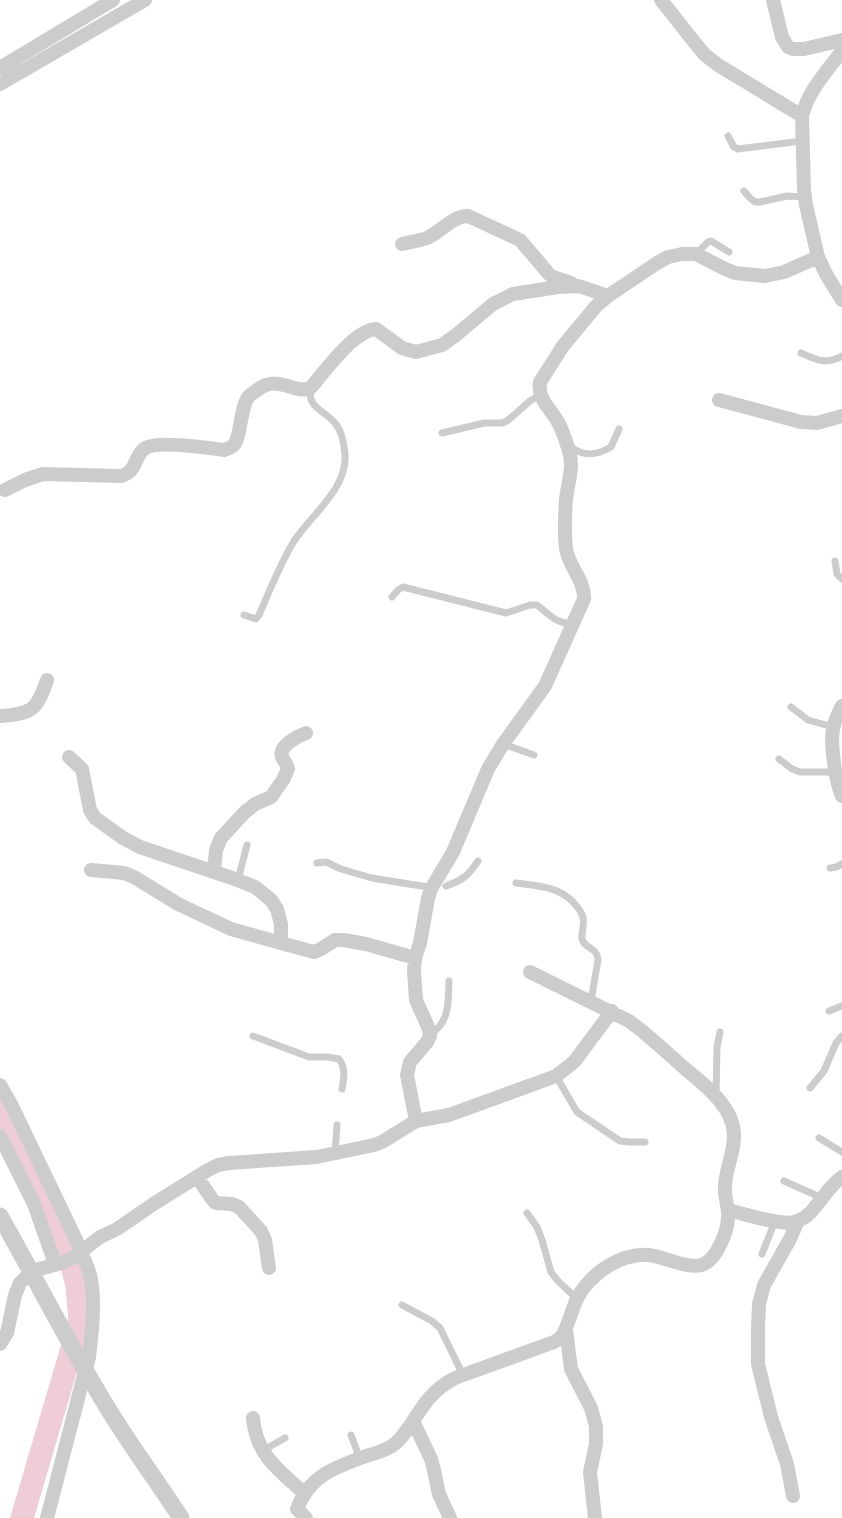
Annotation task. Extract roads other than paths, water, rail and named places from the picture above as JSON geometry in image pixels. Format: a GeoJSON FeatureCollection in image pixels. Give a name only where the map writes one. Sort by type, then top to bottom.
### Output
{"type":"FeatureCollection","features":[{"type":"Feature","properties":{"kind":"street"},"geometry":{"type":"LineString","coordinates":[[0,68],[113,0]]}},
{"type":"Feature","properties":{"kind":"street"},"geometry":{"type":"LineString","coordinates":[[0,84],[145,0]]}},
{"type":"Feature","properties":{"kind":"street"},"geometry":{"type":"LineString","coordinates":[[661,0],[705,55],[718,65],[802,116]]}},
{"type":"Feature","properties":{"kind":"street"},"geometry":{"type":"LineString","coordinates":[[773,0],[782,37],[788,47],[793,49],[804,49],[842,40]]}},
{"type":"Feature","properties":{"kind":"street"},"geometry":{"type":"LineString","coordinates":[[842,51],[809,96],[802,116],[805,197],[818,257],[826,274],[842,300]]}},
{"type":"Feature","properties":{"kind":"street"},"geometry":{"type":"LineString","coordinates":[[402,244],[426,238],[454,220],[462,216],[468,216],[520,240],[552,277],[608,296]]}},
{"type":"Feature","properties":{"kind":"street"},"geometry":{"type":"LineString","coordinates":[[416,1121],[407,1075],[410,1062],[427,1042],[430,1036],[429,1029],[416,1000],[414,970],[415,958],[420,943],[428,898],[453,852],[488,769],[503,744],[545,686],[584,599],[584,591],[568,558],[566,549],[566,500],[571,467],[570,452],[558,420],[540,396],[540,382],[563,346],[597,306],[608,296],[668,257],[682,254],[696,254],[725,270],[735,273],[765,276],[784,272],[818,257]]}},
{"type":"Feature","properties":{"kind":"street"},"geometry":{"type":"LineString","coordinates":[[6,490],[25,480],[43,474],[125,475],[134,468],[140,452],[149,446],[180,445],[224,450],[234,445],[236,441],[243,411],[249,396],[260,387],[270,383],[297,388],[310,388],[363,333],[376,329],[402,348],[416,352],[430,349],[442,345],[493,304],[513,294],[558,287],[579,286]]}},
{"type":"Feature","properties":{"kind":"street"},"geometry":{"type":"LineString","coordinates":[[719,400],[801,422],[817,423],[842,416]]}},
{"type":"Feature","properties":{"kind":"street"},"geometry":{"type":"LineString","coordinates":[[0,716],[26,713],[34,707],[41,698],[47,680]]}},
{"type":"Feature","properties":{"kind":"street"},"geometry":{"type":"LineString","coordinates":[[842,706],[835,719],[832,741],[837,783],[842,796]]}},
{"type":"Feature","properties":{"kind":"street"},"geometry":{"type":"LineString","coordinates":[[214,872],[216,850],[221,838],[241,816],[255,804],[271,797],[288,769],[281,756],[282,753],[290,740],[306,732]]}},
{"type":"Feature","properties":{"kind":"street"},"geometry":{"type":"LineString","coordinates":[[69,757],[82,769],[90,810],[95,818],[106,827],[140,847],[255,887],[271,900],[277,909],[281,924],[281,943]]}},
{"type":"Feature","properties":{"kind":"street"},"geometry":{"type":"LineString","coordinates":[[91,870],[124,873],[134,877],[178,904],[231,929],[314,952],[335,940],[343,940],[366,944],[415,958]]}},
{"type":"Feature","properties":{"kind":"street"},"geometry":{"type":"LineString","coordinates":[[530,972],[612,1012],[642,1030],[716,1097],[730,1119],[734,1132],[734,1145],[725,1184],[728,1220],[719,1250],[712,1259],[703,1265],[694,1266],[648,1255],[628,1257],[608,1266],[589,1281],[577,1299],[569,1318],[566,1330],[571,1369],[591,1408],[596,1426],[596,1444],[590,1472],[595,1518]]}},
{"type":"Feature","properties":{"kind":"street"},"geometry":{"type":"LineString","coordinates":[[0,1344],[7,1333],[15,1295],[20,1283],[32,1271],[68,1259],[100,1237],[117,1229],[197,1177],[218,1166],[229,1163],[317,1157],[382,1142],[416,1121],[449,1115],[556,1076],[574,1062],[612,1012]]}},
{"type":"Feature","properties":{"kind":"street"},"geometry":{"type":"LineString","coordinates":[[0,1085],[11,1104],[68,1259]]}},
{"type":"Feature","properties":{"kind":"street"},"geometry":{"type":"LineString","coordinates":[[0,1136],[34,1204],[68,1259],[90,1276],[92,1292],[92,1339],[82,1356],[82,1383],[47,1518]]}},
{"type":"Feature","properties":{"kind":"street"},"geometry":{"type":"LineString","coordinates":[[197,1177],[216,1203],[232,1204],[239,1207],[260,1231],[265,1240],[269,1268]]}},
{"type":"Feature","properties":{"kind":"street"},"geometry":{"type":"LineString","coordinates":[[728,1210],[784,1223],[798,1221],[811,1211],[836,1181],[842,1177]]}},
{"type":"Feature","properties":{"kind":"street"},"geometry":{"type":"LineString","coordinates":[[0,1216],[32,1271],[63,1331],[82,1356],[108,1408],[181,1518]]}},
{"type":"Feature","properties":{"kind":"street"},"geometry":{"type":"LineString","coordinates":[[793,1496],[787,1464],[771,1417],[758,1364],[758,1329],[759,1304],[764,1285],[790,1240],[798,1221]]}},
{"type":"Feature","properties":{"kind":"street"},"geometry":{"type":"LineString","coordinates":[[306,1518],[297,1509],[301,1497],[323,1474],[334,1468],[392,1446],[400,1439],[431,1394],[442,1384],[554,1342],[561,1337],[566,1330]]}},
{"type":"Feature","properties":{"kind":"street"},"geometry":{"type":"LineString","coordinates":[[253,1418],[254,1431],[266,1458],[304,1493]]}},
{"type":"Feature","properties":{"kind":"street"},"geometry":{"type":"LineString","coordinates":[[413,1421],[431,1459],[439,1494],[450,1518]]}},
{"type":"Feature","properties":{"kind":"lane"},"geometry":{"type":"LineString","coordinates":[[728,136],[734,147],[738,149],[802,141]]}},
{"type":"Feature","properties":{"kind":"lane"},"geometry":{"type":"LineString","coordinates":[[744,191],[755,202],[787,196],[805,197]]}},
{"type":"Feature","properties":{"kind":"lane"},"geometry":{"type":"LineString","coordinates":[[696,254],[708,242],[711,241],[729,252]]}},
{"type":"Feature","properties":{"kind":"lane"},"geometry":{"type":"LineString","coordinates":[[802,353],[825,362],[842,356]]}},
{"type":"Feature","properties":{"kind":"lane"},"geometry":{"type":"LineString","coordinates":[[244,615],[256,619],[259,615],[283,560],[295,540],[334,492],[341,481],[345,455],[342,435],[335,423],[316,408],[312,402],[310,388]]}},
{"type":"Feature","properties":{"kind":"lane"},"geometry":{"type":"LineString","coordinates":[[442,433],[484,423],[502,423],[507,421],[530,401],[540,396]]}},
{"type":"Feature","properties":{"kind":"lane"},"geometry":{"type":"LineString","coordinates":[[566,443],[580,453],[598,453],[611,447],[619,429]]}},
{"type":"Feature","properties":{"kind":"lane"},"geometry":{"type":"LineString","coordinates":[[835,561],[837,574],[842,579]]}},
{"type":"Feature","properties":{"kind":"lane"},"geometry":{"type":"LineString","coordinates":[[392,597],[398,590],[404,587],[506,613],[537,604],[553,618],[564,624],[573,624]]}},
{"type":"Feature","properties":{"kind":"lane"},"geometry":{"type":"LineString","coordinates":[[792,707],[808,720],[833,727]]}},
{"type":"Feature","properties":{"kind":"lane"},"geometry":{"type":"LineString","coordinates":[[503,744],[534,755]]}},
{"type":"Feature","properties":{"kind":"lane"},"geometry":{"type":"LineString","coordinates":[[779,759],[792,769],[800,772],[836,772]]}},
{"type":"Feature","properties":{"kind":"lane"},"geometry":{"type":"LineString","coordinates":[[238,880],[247,845]]}},
{"type":"Feature","properties":{"kind":"lane"},"geometry":{"type":"LineString","coordinates":[[446,886],[466,877],[478,861]]}},
{"type":"Feature","properties":{"kind":"lane"},"geometry":{"type":"LineString","coordinates":[[317,863],[326,862],[341,869],[372,878],[434,888]]}},
{"type":"Feature","properties":{"kind":"lane"},"geometry":{"type":"LineString","coordinates":[[830,868],[842,864]]}},
{"type":"Feature","properties":{"kind":"lane"},"geometry":{"type":"LineString","coordinates":[[516,883],[557,890],[567,895],[577,906],[583,919],[582,939],[585,944],[595,950],[598,954],[591,1002]]}},
{"type":"Feature","properties":{"kind":"lane"},"geometry":{"type":"LineString","coordinates":[[430,1036],[442,1024],[446,1016],[449,981]]}},
{"type":"Feature","properties":{"kind":"lane"},"geometry":{"type":"LineString","coordinates":[[829,1011],[842,1006]]}},
{"type":"Feature","properties":{"kind":"lane"},"geometry":{"type":"LineString","coordinates":[[716,1097],[717,1047],[720,1032]]}},
{"type":"Feature","properties":{"kind":"lane"},"geometry":{"type":"LineString","coordinates":[[253,1036],[309,1057],[328,1057],[339,1059],[344,1065],[345,1070],[342,1089]]}},
{"type":"Feature","properties":{"kind":"lane"},"geometry":{"type":"LineString","coordinates":[[810,1088],[824,1071],[836,1043],[842,1036]]}},
{"type":"Feature","properties":{"kind":"lane"},"geometry":{"type":"LineString","coordinates":[[556,1076],[576,1112],[620,1141],[645,1142]]}},
{"type":"Feature","properties":{"kind":"lane"},"geometry":{"type":"LineString","coordinates":[[335,1153],[337,1125]]}},
{"type":"Feature","properties":{"kind":"lane"},"geometry":{"type":"LineString","coordinates":[[819,1138],[842,1152]]}},
{"type":"Feature","properties":{"kind":"lane"},"geometry":{"type":"LineString","coordinates":[[784,1181],[822,1198]]}},
{"type":"Feature","properties":{"kind":"lane"},"geometry":{"type":"LineString","coordinates":[[527,1213],[537,1228],[542,1240],[551,1272],[558,1281],[577,1299]]}},
{"type":"Feature","properties":{"kind":"lane"},"geometry":{"type":"LineString","coordinates":[[762,1254],[775,1221]]}},
{"type":"Feature","properties":{"kind":"lane"},"geometry":{"type":"LineString","coordinates":[[402,1305],[432,1321],[440,1328],[463,1375]]}},
{"type":"Feature","properties":{"kind":"lane"},"geometry":{"type":"LineString","coordinates":[[351,1435],[360,1459]]}},
{"type":"Feature","properties":{"kind":"lane"},"geometry":{"type":"LineString","coordinates":[[262,1451],[286,1438]]}},
{"type":"Feature","properties":{"kind":"waterway"},"geometry":{"type":"LineString","coordinates":[[0,1104],[70,1258],[77,1286],[80,1321],[22,1518]]}}]}
